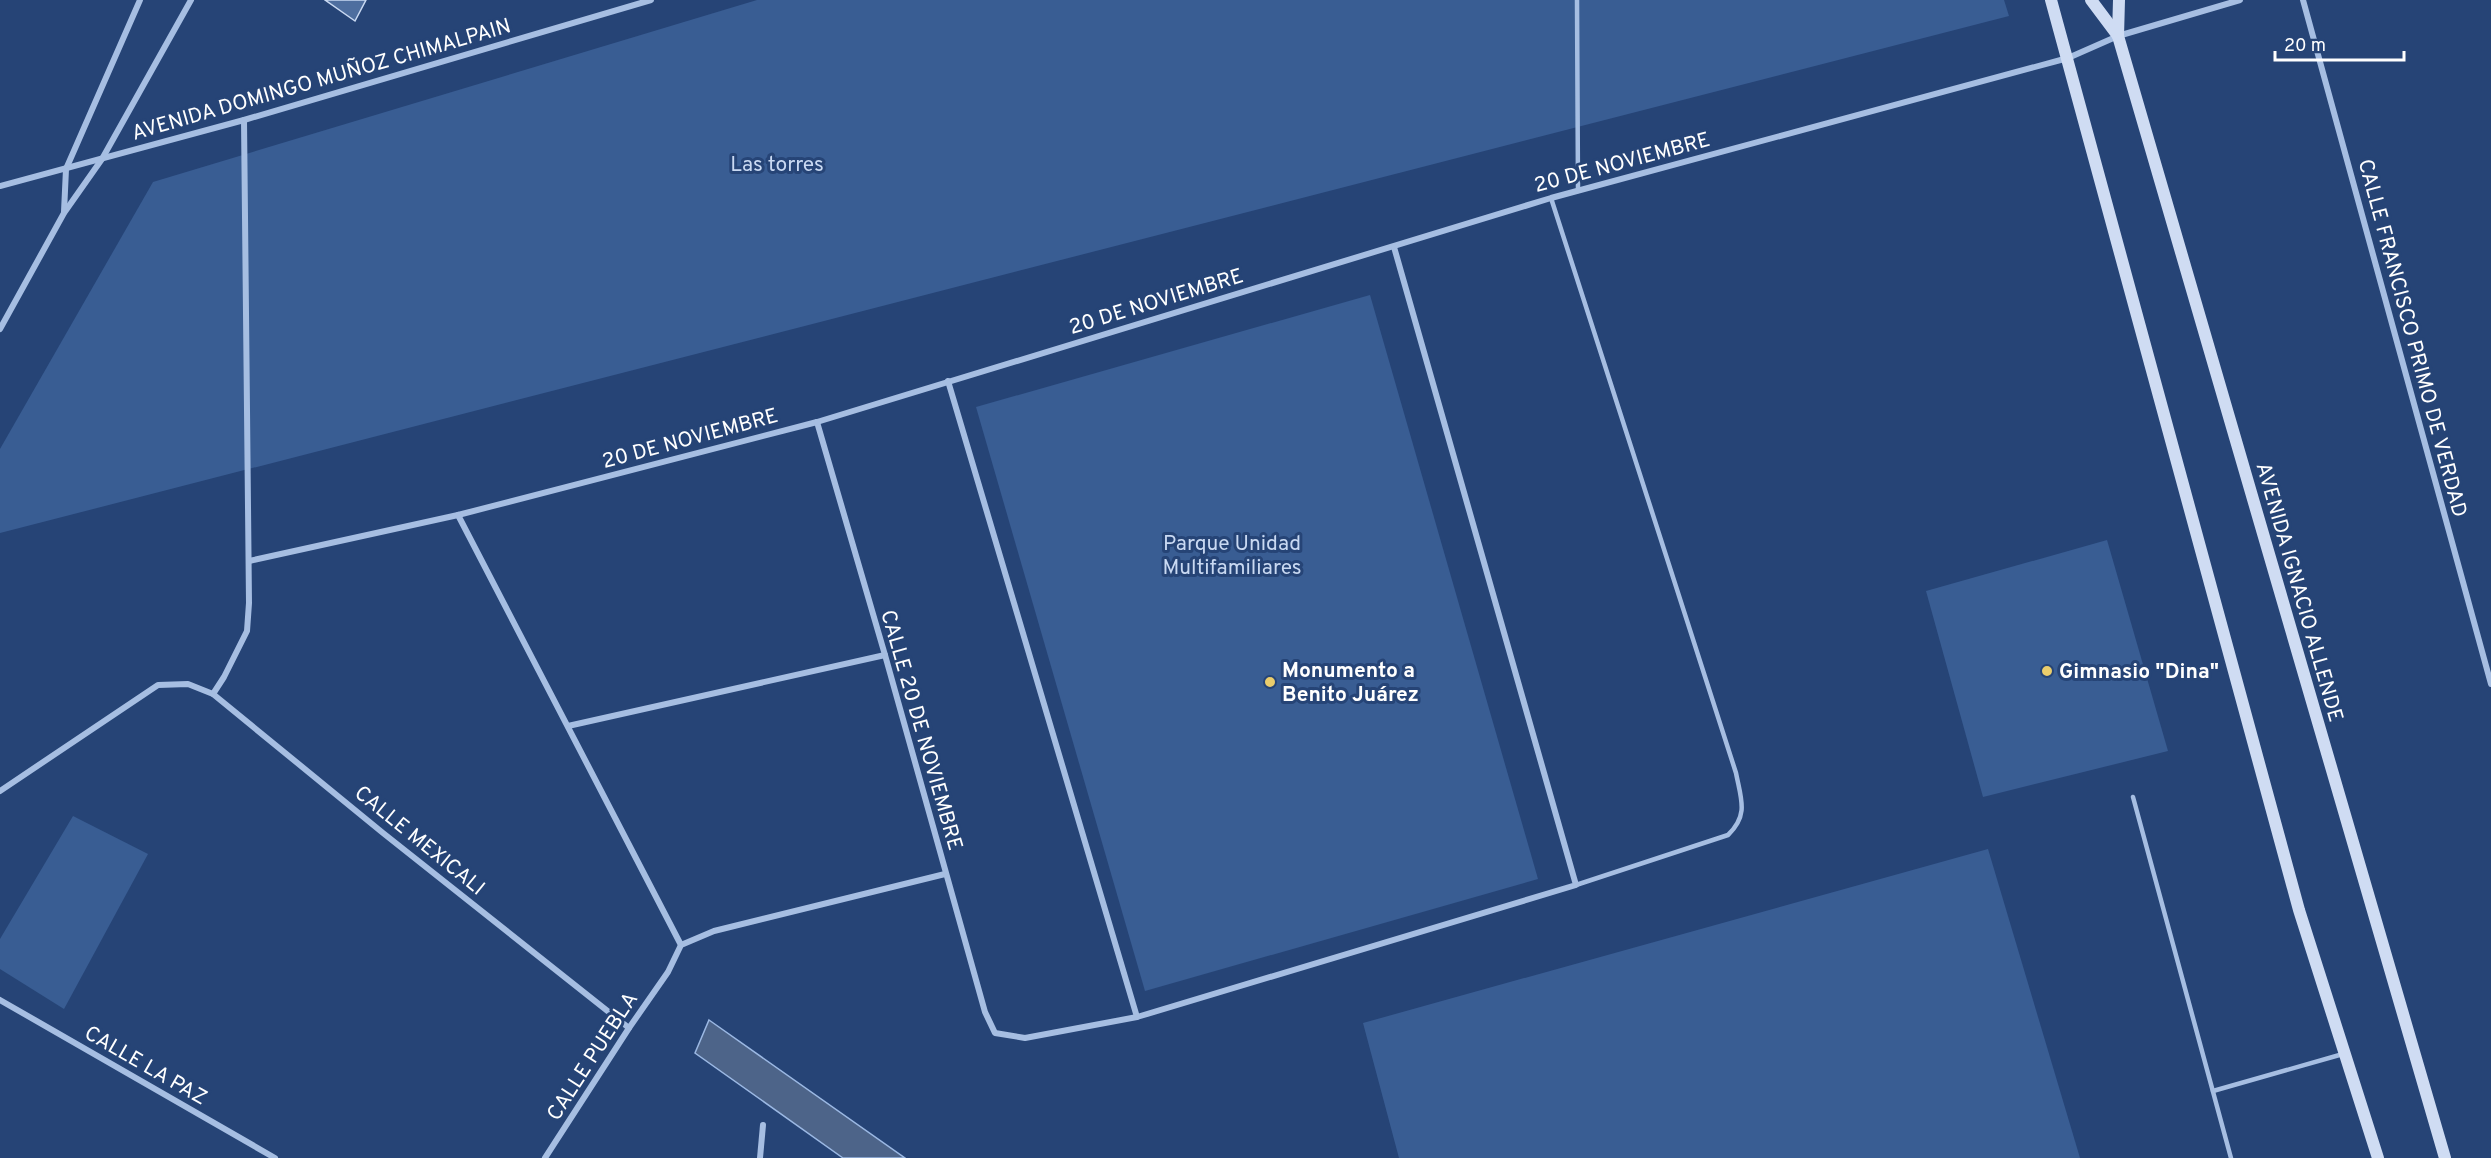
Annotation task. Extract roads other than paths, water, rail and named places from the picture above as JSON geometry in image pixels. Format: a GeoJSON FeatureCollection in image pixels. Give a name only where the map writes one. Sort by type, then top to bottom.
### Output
{"type":"FeatureCollection","features":[{"type":"Feature","properties":{"kind":"street"},"geometry":{"type":"LineString","coordinates":[[64,213],[66,169],[140,0]]}},
{"type":"Feature","properties":{"kind":"street"},"geometry":{"type":"LineString","coordinates":[[0,329],[64,213],[102,159],[191,0]]}},
{"type":"Feature","properties":{"kind":"street","name":"AVENIDA DOMINGO MUÑOZ CHIMALPAIN"},"geometry":{"type":"LineString","coordinates":[[0,186],[244,120],[651,0]]}},
{"type":"Feature","properties":{"kind":"street"},"geometry":{"type":"LineString","coordinates":[[2050,0],[2068,58],[2299,910],[2378,1158]]}},
{"type":"Feature","properties":{"kind":"street"},"geometry":{"type":"LineString","coordinates":[[2091,0],[2118,36]]}},
{"type":"Feature","properties":{"kind":"street"},"geometry":{"type":"LineString","coordinates":[[2118,36],[2119,0]]}},
{"type":"Feature","properties":{"kind":"street","name":"20 DE NOVIEMBRE"},"geometry":{"type":"LineString","coordinates":[[249,561],[458,515],[817,422],[1551,198],[2068,58],[2118,36],[2240,0]]}},
{"type":"Feature","properties":{"kind":"street","name":"CALLE FRANCISCO PRIMO DE VERDAD"},"geometry":{"type":"LineString","coordinates":[[2303,0],[2491,684]]}},
{"type":"Feature","properties":{"kind":"street","name":"AVENIDA IGNACIO ALLENDE"},"geometry":{"type":"LineString","coordinates":[[2118,36],[2445,1158]]}},
{"type":"Feature","properties":{"kind":"street"},"geometry":{"type":"LineString","coordinates":[[213,694],[247,631],[249,561],[244,120]]}},
{"type":"Feature","properties":{"kind":"street"},"geometry":{"type":"LineString","coordinates":[[948,381],[1137,1017],[1576,885],[1394,247]]}},
{"type":"Feature","properties":{"kind":"street","name":"CALLE 20 DE NOVIEMBRE"},"geometry":{"type":"LineString","coordinates":[[817,422],[985,1012],[995,1033],[1024,1038],[1137,1017]]}},
{"type":"Feature","properties":{"kind":"street"},"geometry":{"type":"LineString","coordinates":[[458,515],[681,945],[714,931],[945,874]]}},
{"type":"Feature","properties":{"kind":"street"},"geometry":{"type":"LineString","coordinates":[[568,726],[885,655]]}},
{"type":"Feature","properties":{"kind":"street","name":"CALLE MEXICALI"},"geometry":{"type":"LineString","coordinates":[[0,791],[158,685],[188,684],[213,694],[628,1028]]}},
{"type":"Feature","properties":{"kind":"street","name":"CALLE PUEBLA"},"geometry":{"type":"LineString","coordinates":[[545,1158],[628,1028],[668,972],[681,945]]}},
{"type":"Feature","properties":{"kind":"street","name":"CALLE LA PAZ"},"geometry":{"type":"LineString","coordinates":[[0,1000],[275,1158]]}},
{"type":"Feature","properties":{"kind":"street"},"geometry":{"type":"LineString","coordinates":[[760,1158],[763,1125]]}},
{"type":"Feature","properties":{"kind":"lane"},"geometry":{"type":"LineString","coordinates":[[1577,0],[1578,191]]}},
{"type":"Feature","properties":{"kind":"lane"},"geometry":{"type":"LineString","coordinates":[[1551,198],[1736,773],[1742,804],[1740,824],[1728,835],[1576,885]]}},
{"type":"Feature","properties":{"kind":"lane"},"geometry":{"type":"LineString","coordinates":[[2133,797],[2230,1158]]}},
{"type":"Feature","properties":{"kind":"lane"},"geometry":{"type":"LineString","coordinates":[[2213,1091],[2345,1053]]}},
{"type":"Feature","properties":{"kind":"place","name":"Gimnasio \"Dina\""},"geometry":{"type":"Point","coordinates":[2047,671]}},
{"type":"Feature","properties":{"kind":"place","name":"Monumento a Benito Juárez"},"geometry":{"type":"Point","coordinates":[1270,682]}},
{"type":"Feature","properties":{"kind":"park label","name":"Las torres"},"geometry":{"type":"Point","coordinates":[777,164]}},
{"type":"Feature","properties":{"kind":"park label","name":"Parque Unidad Multifamiliares"},"geometry":{"type":"Point","coordinates":[1232,555]}}]}
